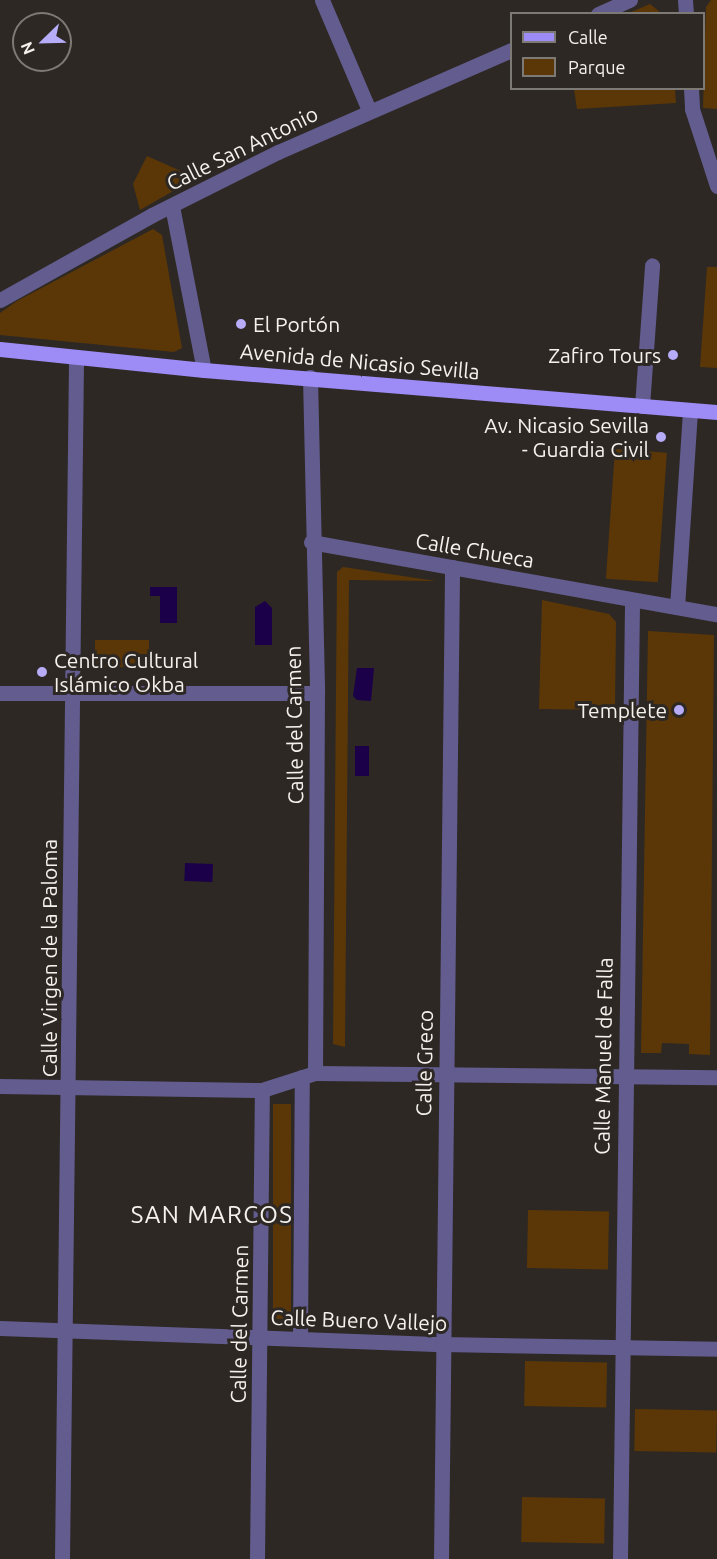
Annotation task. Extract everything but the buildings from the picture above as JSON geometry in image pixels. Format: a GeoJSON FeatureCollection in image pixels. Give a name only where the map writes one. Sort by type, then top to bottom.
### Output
{"type":"FeatureCollection","features":[{"type":"Feature","properties":{"kind":"main road","name":"Avenida de Nicasio Sevilla"},"geometry":{"type":"LineString","coordinates":[[0,349],[204,370],[717,411]]}},
{"type":"Feature","properties":{"kind":"street"},"geometry":{"type":"LineString","coordinates":[[322,0],[369,110]]}},
{"type":"Feature","properties":{"kind":"street"},"geometry":{"type":"LineString","coordinates":[[603,12],[630,0]]}},
{"type":"Feature","properties":{"kind":"street","name":"Calle San Antonio"},"geometry":{"type":"LineString","coordinates":[[0,300],[172,206],[369,110],[510,51]]}},
{"type":"Feature","properties":{"kind":"street"},"geometry":{"type":"LineString","coordinates":[[691,90],[692,109],[717,186]]}},
{"type":"Feature","properties":{"kind":"street"},"geometry":{"type":"LineString","coordinates":[[172,206],[204,370]]}},
{"type":"Feature","properties":{"kind":"street"},"geometry":{"type":"LineString","coordinates":[[642,406],[652,265]]}},
{"type":"Feature","properties":{"kind":"street","name":"Calle Virgen de la Paloma"},"geometry":{"type":"LineString","coordinates":[[62,1559],[64,1328],[70,1086],[71,692],[76,358]]}},
{"type":"Feature","properties":{"kind":"street","name":"Calle del Carmen"},"geometry":{"type":"LineString","coordinates":[[300,1338],[317,693],[311,542],[310,377]]}},
{"type":"Feature","properties":{"kind":"street"},"geometry":{"type":"LineString","coordinates":[[677,607],[690,410]]}},
{"type":"Feature","properties":{"kind":"street","name":"Calle Chueca"},"geometry":{"type":"LineString","coordinates":[[311,542],[632,600]]}},
{"type":"Feature","properties":{"kind":"street","name":"Calle Greco"},"geometry":{"type":"LineString","coordinates":[[441,1559],[452,567]]}},
{"type":"Feature","properties":{"kind":"street"},"geometry":{"type":"LineString","coordinates":[[632,600],[717,614]]}},
{"type":"Feature","properties":{"kind":"street","name":"Calle Manuel de Falla"},"geometry":{"type":"LineString","coordinates":[[620,1559],[624,1074],[632,600]]}},
{"type":"Feature","properties":{"kind":"street"},"geometry":{"type":"LineString","coordinates":[[0,693],[317,693]]}},
{"type":"Feature","properties":{"kind":"street"},"geometry":{"type":"LineString","coordinates":[[0,1086],[262,1090],[308,1075],[445,1073],[717,1077]]}},
{"type":"Feature","properties":{"kind":"street","name":"Calle del Carmen"},"geometry":{"type":"LineString","coordinates":[[257,1559],[262,1090]]}},
{"type":"Feature","properties":{"kind":"street","name":"Calle Buero Vallejo"},"geometry":{"type":"LineString","coordinates":[[0,1328],[64,1328],[442,1344],[717,1349]]}},
{"type":"Feature","properties":{"kind":"green space"},"geometry":{"type":"Polygon","coordinates":[[[711,0],[717,0],[717,109],[703,108],[706,7],[711,0]]]}},
{"type":"Feature","properties":{"kind":"green space"},"geometry":{"type":"Polygon","coordinates":[[[650,4],[660,12],[631,12],[650,4]]]}},
{"type":"Feature","properties":{"kind":"green space"},"geometry":{"type":"Polygon","coordinates":[[[574,90],[675,90],[676,103],[577,109],[574,90]]]}},
{"type":"Feature","properties":{"kind":"green space"},"geometry":{"type":"Polygon","coordinates":[[[147,156],[183,172],[175,190],[140,210],[133,184],[147,156]]]}},
{"type":"Feature","properties":{"kind":"green space"},"geometry":{"type":"Polygon","coordinates":[[[153,229],[162,235],[182,348],[174,352],[0,335],[0,313],[17,301],[153,229]]]}},
{"type":"Feature","properties":{"kind":"green space"},"geometry":{"type":"Polygon","coordinates":[[[707,267],[717,267],[717,368],[700,367],[707,267]]]}},
{"type":"Feature","properties":{"kind":"green space"},"geometry":{"type":"Polygon","coordinates":[[[615,449],[667,453],[658,582],[606,579],[615,449]]]}},
{"type":"Feature","properties":{"kind":"green space"},"geometry":{"type":"Polygon","coordinates":[[[343,567],[436,581],[349,580],[345,1047],[333,1044],[337,572],[343,567]]]}},
{"type":"Feature","properties":{"kind":"green space"},"geometry":{"type":"Polygon","coordinates":[[[542,600],[609,614],[616,622],[615,710],[539,709],[542,600]]]}},
{"type":"Feature","properties":{"kind":"green space"},"geometry":{"type":"Polygon","coordinates":[[[648,631],[714,635],[710,1055],[689,1054],[689,1044],[662,1043],[661,1053],[641,1053],[648,631]]]}},
{"type":"Feature","properties":{"kind":"green space"},"geometry":{"type":"Polygon","coordinates":[[[95,640],[149,640],[149,667],[95,667],[95,640]]]}},
{"type":"Feature","properties":{"kind":"green space"},"geometry":{"type":"Polygon","coordinates":[[[273,1104],[291,1104],[291,1319],[273,1319],[273,1104]]]}},
{"type":"Feature","properties":{"kind":"green space"},"geometry":{"type":"Polygon","coordinates":[[[528,1210],[609,1211],[608,1269],[527,1268],[528,1210]]]}},
{"type":"Feature","properties":{"kind":"green space"},"geometry":{"type":"Polygon","coordinates":[[[525,1361],[607,1362],[606,1407],[524,1406],[525,1361]]]}},
{"type":"Feature","properties":{"kind":"green space"},"geometry":{"type":"Polygon","coordinates":[[[635,1409],[717,1410],[716,1452],[634,1451],[635,1409]]]}},
{"type":"Feature","properties":{"kind":"green space"},"geometry":{"type":"Polygon","coordinates":[[[522,1497],[605,1498],[604,1543],[521,1542],[522,1497]]]}},
{"type":"Feature","properties":{"kind":"shaded area"},"geometry":{"type":"Polygon","coordinates":[[[150,587],[177,587],[177,623],[160,623],[160,596],[150,596],[150,587]]]}},
{"type":"Feature","properties":{"kind":"shaded area"},"geometry":{"type":"Polygon","coordinates":[[[265,601],[272,608],[272,645],[255,645],[255,607],[265,601]]]}},
{"type":"Feature","properties":{"kind":"shaded area"},"geometry":{"type":"Polygon","coordinates":[[[357,668],[374,668],[371,701],[357,700],[353,696],[357,668]]]}},
{"type":"Feature","properties":{"kind":"shaded area"},"geometry":{"type":"Polygon","coordinates":[[[355,746],[369,746],[369,776],[355,776],[355,746]]]}},
{"type":"Feature","properties":{"kind":"shaded area"},"geometry":{"type":"Polygon","coordinates":[[[185,863],[213,864],[212,882],[184,881],[185,863]]]}},
{"type":"Feature","properties":{"kind":"place","name":"El Portón"},"geometry":{"type":"Point","coordinates":[241,324]}},
{"type":"Feature","properties":{"kind":"place","name":"Zafiro Tours"},"geometry":{"type":"Point","coordinates":[673,355]}},
{"type":"Feature","properties":{"kind":"place","name":"Av. Nicasio Sevilla - Guardia Civil"},"geometry":{"type":"Point","coordinates":[661,437]}},
{"type":"Feature","properties":{"kind":"place","name":"Centro Cultural Islámico Okba"},"geometry":{"type":"Point","coordinates":[42,672]}},
{"type":"Feature","properties":{"kind":"place","name":"Templete"},"geometry":{"type":"Point","coordinates":[679,710]}},
{"type":"Feature","properties":{"kind":"district","name":"SAN MARCOS"},"geometry":{"type":"Point","coordinates":[212,1215]}}]}
